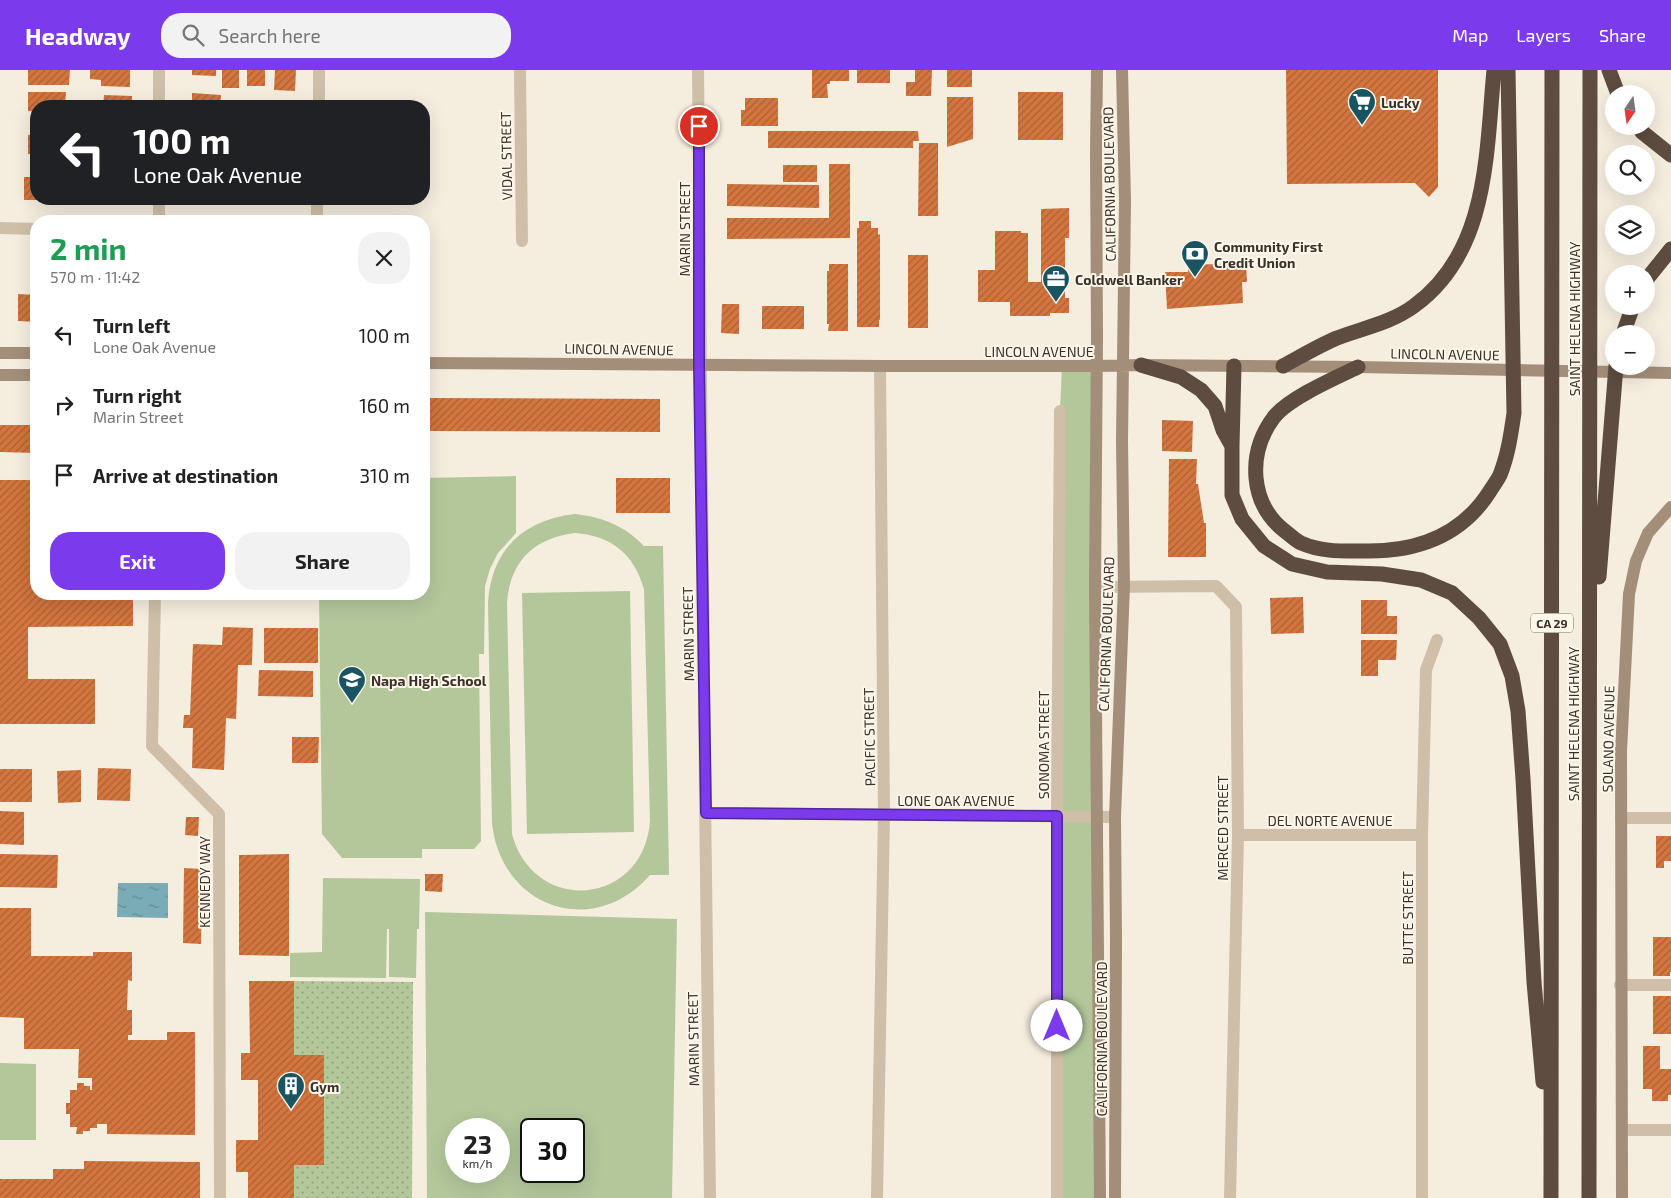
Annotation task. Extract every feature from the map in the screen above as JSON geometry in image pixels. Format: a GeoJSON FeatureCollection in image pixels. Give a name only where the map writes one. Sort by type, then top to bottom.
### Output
{"type":"FeatureCollection","features":[{"type":"Feature","properties":{"kind":"highway"},"geometry":{"type":"LineString","coordinates":[[1282,366],[1337,338],[1376,326],[1413,307],[1441,283],[1460,255],[1475,218],[1484,179],[1494,70]]}},
{"type":"Feature","properties":{"kind":"highway"},"geometry":{"type":"LineString","coordinates":[[1358,367],[1298,398],[1275,416],[1260,443],[1254,472],[1260,499],[1276,524],[1300,542],[1327,551],[1388,551],[1424,544],[1456,528],[1482,504],[1499,477],[1509,445],[1514,413],[1508,70]]}},
{"type":"Feature","properties":{"kind":"highway","name":"SAINT HELENA HIGHWAY"},"geometry":{"type":"LineString","coordinates":[[1551,1198],[1552,70]]}},
{"type":"Feature","properties":{"kind":"highway","name":"SAINT HELENA HIGHWAY"},"geometry":{"type":"LineString","coordinates":[[1589,1198],[1590,70]]}},
{"type":"Feature","properties":{"kind":"highway"},"geometry":{"type":"LineString","coordinates":[[1609,70],[1615,85]]}},
{"type":"Feature","properties":{"kind":"highway"},"geometry":{"type":"LineString","coordinates":[[1646,135],[1671,155]]}},
{"type":"Feature","properties":{"kind":"highway"},"geometry":{"type":"LineString","coordinates":[[1655,269],[1671,249]]}},
{"type":"Feature","properties":{"kind":"highway"},"geometry":{"type":"LineString","coordinates":[[1140,364],[1181,377],[1201,390],[1215,406],[1223,430],[1232,446]]}},
{"type":"Feature","properties":{"kind":"highway"},"geometry":{"type":"LineString","coordinates":[[1234,366],[1232,495],[1242,519],[1264,546],[1292,564],[1327,572],[1382,574],[1421,580],[1452,594],[1479,618],[1500,644],[1512,676],[1518,711],[1534,982],[1551,1177]]}},
{"type":"Feature","properties":{"kind":"highway"},"geometry":{"type":"LineString","coordinates":[[1590,765],[1597,597],[1615,375]]}},
{"type":"Feature","properties":{"kind":"street"},"geometry":{"type":"LineString","coordinates":[[159,70],[159,100]]}},
{"type":"Feature","properties":{"kind":"street"},"geometry":{"type":"LineString","coordinates":[[318,100],[319,70]]}},
{"type":"Feature","properties":{"kind":"street","name":"VIDAL STREET"},"geometry":{"type":"LineString","coordinates":[[520,70],[522,242]]}},
{"type":"Feature","properties":{"kind":"street","name":"MARIN STREET"},"geometry":{"type":"LineString","coordinates":[[698,70],[699,364],[710,1198]]}},
{"type":"Feature","properties":{"kind":"street","name":"CALIFORNIA BOULEVARD"},"geometry":{"type":"LineString","coordinates":[[1097,70],[1095,586],[1100,1198]]}},
{"type":"Feature","properties":{"kind":"street","name":"CALIFORNIA BOULEVARD"},"geometry":{"type":"LineString","coordinates":[[1115,1198],[1115,817],[1124,586],[1122,441],[1125,201],[1122,70]]}},
{"type":"Feature","properties":{"kind":"street"},"geometry":{"type":"LineString","coordinates":[[0,228],[30,228]]}},
{"type":"Feature","properties":{"kind":"street"},"geometry":{"type":"LineString","coordinates":[[0,353],[30,353]]}},
{"type":"Feature","properties":{"kind":"street","name":"LINCOLN AVENUE"},"geometry":{"type":"LineString","coordinates":[[430,363],[880,366],[1097,366],[1140,364],[1671,373]]}},
{"type":"Feature","properties":{"kind":"street","name":"PACIFIC STREET"},"geometry":{"type":"LineString","coordinates":[[877,1198],[884,814],[880,366]]}},
{"type":"Feature","properties":{"kind":"street"},"geometry":{"type":"LineString","coordinates":[[0,375],[30,375]]}},
{"type":"Feature","properties":{"kind":"street","name":"SONOMA STREET"},"geometry":{"type":"LineString","coordinates":[[1057,1198],[1060,411]]}},
{"type":"Feature","properties":{"kind":"street","name":"SOLANO AVENUE"},"geometry":{"type":"LineString","coordinates":[[1622,1198],[1620,985],[1621,741],[1629,594],[1636,561],[1648,533],[1671,507]]}},
{"type":"Feature","properties":{"kind":"street","name":"MERCED STREET"},"geometry":{"type":"LineString","coordinates":[[1095,586],[1216,586],[1236,607],[1238,835],[1230,1198]]}},
{"type":"Feature","properties":{"kind":"street","name":"KENNEDY WAY"},"geometry":{"type":"LineString","coordinates":[[155,600],[152,746],[219,814],[220,1198]]}},
{"type":"Feature","properties":{"kind":"street","name":"BUTTE STREET"},"geometry":{"type":"LineString","coordinates":[[1422,1198],[1422,836],[1426,670],[1437,640]]}},
{"type":"Feature","properties":{"kind":"street","name":"LONE OAK AVENUE"},"geometry":{"type":"LineString","coordinates":[[706,813],[1115,817]]}},
{"type":"Feature","properties":{"kind":"street"},"geometry":{"type":"LineString","coordinates":[[1621,818],[1671,818]]}},
{"type":"Feature","properties":{"kind":"street","name":"DEL NORTE AVENUE"},"geometry":{"type":"LineString","coordinates":[[1238,835],[1422,836]]}},
{"type":"Feature","properties":{"kind":"street"},"geometry":{"type":"LineString","coordinates":[[1620,985],[1671,985]]}},
{"type":"Feature","properties":{"kind":"street"},"geometry":{"type":"LineString","coordinates":[[1622,1130],[1671,1130]]}},
{"type":"Feature","properties":{"kind":"green space"},"geometry":{"type":"Polygon","coordinates":[[[1062,365],[1097,366],[1100,1198],[1057,1198],[1060,411],[1062,365]]]}},
{"type":"Feature","properties":{"kind":"green space"},"geometry":{"type":"Polygon","coordinates":[[[516,476],[516,533],[498,553],[490,569],[485,586],[484,654],[479,654],[481,841],[474,849],[422,849],[422,858],[342,858],[322,834],[319,600],[430,600],[430,478],[516,476]]]}},
{"type":"Feature","properties":{"kind":"green space"},"geometry":{"type":"Polygon","coordinates":[[[575,514],[595,517],[621,528],[644,546],[663,546],[669,875],[650,875],[627,895],[603,906],[577,910],[553,905],[531,894],[512,876],[499,852],[492,823],[488,603],[490,584],[495,568],[513,541],[539,523],[556,517],[575,514]],[[575,533],[560,536],[536,546],[519,564],[513,575],[507,603],[512,834],[524,860],[542,879],[564,888],[587,890],[610,884],[629,870],[643,849],[650,821],[644,589],[634,566],[620,549],[600,538],[575,533]]]}},
{"type":"Feature","properties":{"kind":"green space"},"geometry":{"type":"Polygon","coordinates":[[[630,591],[634,832],[527,834],[522,593],[630,591]]]}},
{"type":"Feature","properties":{"kind":"green space"},"geometry":{"type":"Polygon","coordinates":[[[323,878],[420,879],[416,978],[389,977],[389,929],[387,929],[386,978],[290,977],[290,953],[322,952],[323,878]]]}},
{"type":"Feature","properties":{"kind":"green space"},"geometry":{"type":"Polygon","coordinates":[[[425,912],[677,919],[672,1198],[427,1198],[425,912]]]}},
{"type":"Feature","properties":{"kind":"green space"},"geometry":{"type":"Polygon","coordinates":[[[294,981],[413,982],[412,1198],[294,1198],[294,1165],[324,1164],[324,1055],[294,1055],[294,981]]]}},
{"type":"Feature","properties":{"kind":"green space"},"geometry":{"type":"Polygon","coordinates":[[[0,1063],[36,1064],[36,1140],[0,1140],[0,1063]]]}},
{"type":"Feature","properties":{"kind":"water"},"geometry":{"type":"Polygon","coordinates":[[[118,883],[168,883],[168,918],[117,917],[118,883]]]}},
{"type":"Feature","properties":{"kind":"building"},"geometry":{"type":"Polygon","coordinates":[[[28,70],[70,70],[69,85],[28,85],[28,70]]]}},
{"type":"Feature","properties":{"kind":"building"},"geometry":{"type":"Polygon","coordinates":[[[90,70],[130,70],[130,87],[101,86],[101,80],[90,79],[90,70]]]}},
{"type":"Feature","properties":{"kind":"building"},"geometry":{"type":"Polygon","coordinates":[[[192,70],[216,70],[216,76],[192,75],[192,70]]]}},
{"type":"Feature","properties":{"kind":"building"},"geometry":{"type":"Polygon","coordinates":[[[222,70],[239,70],[239,88],[222,88],[222,70]]]}},
{"type":"Feature","properties":{"kind":"building"},"geometry":{"type":"Polygon","coordinates":[[[247,70],[265,70],[265,86],[247,86],[247,70]]]}},
{"type":"Feature","properties":{"kind":"building"},"geometry":{"type":"Polygon","coordinates":[[[275,70],[296,70],[295,91],[274,90],[275,70]]]}},
{"type":"Feature","properties":{"kind":"building"},"geometry":{"type":"Polygon","coordinates":[[[812,70],[849,70],[849,81],[830,81],[830,84],[827,84],[828,98],[812,98],[812,70]]]}},
{"type":"Feature","properties":{"kind":"building"},"geometry":{"type":"Polygon","coordinates":[[[857,70],[890,70],[890,83],[857,83],[857,70]]]}},
{"type":"Feature","properties":{"kind":"building"},"geometry":{"type":"Polygon","coordinates":[[[915,70],[932,70],[931,96],[906,96],[906,82],[915,82],[915,70]]]}},
{"type":"Feature","properties":{"kind":"building"},"geometry":{"type":"Polygon","coordinates":[[[947,70],[972,70],[972,87],[947,87],[947,70]]]}},
{"type":"Feature","properties":{"kind":"building","name":"Lucky"},"geometry":{"type":"Polygon","coordinates":[[[1286,70],[1438,70],[1438,187],[1429,197],[1415,183],[1287,184],[1286,70]]]}},
{"type":"Feature","properties":{"kind":"building"},"geometry":{"type":"Polygon","coordinates":[[[28,92],[66,92],[65,100],[30,100],[30,111],[28,111],[28,92]]]}},
{"type":"Feature","properties":{"kind":"building"},"geometry":{"type":"Polygon","coordinates":[[[1018,92],[1063,92],[1063,140],[1018,140],[1018,92]]]}},
{"type":"Feature","properties":{"kind":"building"},"geometry":{"type":"Polygon","coordinates":[[[192,93],[221,95],[221,100],[192,100],[192,93]]]}},
{"type":"Feature","properties":{"kind":"building"},"geometry":{"type":"Polygon","coordinates":[[[104,95],[132,96],[132,100],[104,100],[104,95]]]}},
{"type":"Feature","properties":{"kind":"building"},"geometry":{"type":"Polygon","coordinates":[[[947,97],[973,97],[973,139],[947,147],[947,97]]]}},
{"type":"Feature","properties":{"kind":"building"},"geometry":{"type":"Polygon","coordinates":[[[745,98],[778,98],[778,126],[741,126],[741,110],[745,110],[745,98]]]}},
{"type":"Feature","properties":{"kind":"building"},"geometry":{"type":"Polygon","coordinates":[[[768,131],[918,131],[919,141],[913,141],[913,148],[768,148],[768,131]]]}},
{"type":"Feature","properties":{"kind":"building"},"geometry":{"type":"Polygon","coordinates":[[[28,135],[30,135],[30,154],[28,154],[28,135]]]}},
{"type":"Feature","properties":{"kind":"building"},"geometry":{"type":"Polygon","coordinates":[[[919,143],[938,143],[938,216],[918,216],[919,143]]]}},
{"type":"Feature","properties":{"kind":"building"},"geometry":{"type":"Polygon","coordinates":[[[829,164],[850,164],[850,238],[727,239],[727,218],[829,218],[829,164]]]}},
{"type":"Feature","properties":{"kind":"building"},"geometry":{"type":"Polygon","coordinates":[[[783,165],[817,165],[817,182],[783,182],[783,165]]]}},
{"type":"Feature","properties":{"kind":"building"},"geometry":{"type":"Polygon","coordinates":[[[24,177],[30,177],[30,200],[24,200],[24,177]]]}},
{"type":"Feature","properties":{"kind":"building"},"geometry":{"type":"Polygon","coordinates":[[[727,184],[819,185],[819,208],[727,206],[727,184]]]}},
{"type":"Feature","properties":{"kind":"building"},"geometry":{"type":"Polygon","coordinates":[[[1069,208],[1069,238],[1065,238],[1065,298],[1069,298],[1069,313],[1050,313],[1050,316],[1010,316],[1010,302],[978,302],[978,270],[995,270],[995,231],[1021,231],[1021,233],[1028,233],[1028,282],[1041,282],[1041,209],[1069,208]]]}},
{"type":"Feature","properties":{"kind":"building"},"geometry":{"type":"Polygon","coordinates":[[[859,221],[871,221],[871,228],[878,228],[878,235],[880,234],[879,327],[857,327],[857,228],[859,228],[859,221]]]}},
{"type":"Feature","properties":{"kind":"building"},"geometry":{"type":"Polygon","coordinates":[[[908,255],[928,255],[928,328],[908,328],[908,255]]]}},
{"type":"Feature","properties":{"kind":"building"},"geometry":{"type":"Polygon","coordinates":[[[1246,263],[1247,282],[1242,282],[1243,303],[1167,309],[1165,272],[1188,272],[1188,265],[1246,263]]]}},
{"type":"Feature","properties":{"kind":"building"},"geometry":{"type":"Polygon","coordinates":[[[829,264],[848,264],[848,331],[828,331],[827,271],[829,271],[829,264]]]}},
{"type":"Feature","properties":{"kind":"building"},"geometry":{"type":"Polygon","coordinates":[[[18,294],[30,295],[30,322],[18,321],[18,294]]]}},
{"type":"Feature","properties":{"kind":"building"},"geometry":{"type":"Polygon","coordinates":[[[722,304],[739,304],[739,334],[721,333],[722,304]]]}},
{"type":"Feature","properties":{"kind":"building"},"geometry":{"type":"Polygon","coordinates":[[[762,306],[804,306],[804,329],[762,329],[762,306]]]}},
{"type":"Feature","properties":{"kind":"building"},"geometry":{"type":"Polygon","coordinates":[[[430,398],[660,399],[660,432],[430,431],[430,398]]]}},
{"type":"Feature","properties":{"kind":"building"},"geometry":{"type":"Polygon","coordinates":[[[1162,420],[1193,421],[1192,452],[1162,451],[1162,420]]]}},
{"type":"Feature","properties":{"kind":"building"},"geometry":{"type":"Polygon","coordinates":[[[0,425],[30,425],[30,453],[0,452],[0,425]]]}},
{"type":"Feature","properties":{"kind":"building"},"geometry":{"type":"Polygon","coordinates":[[[1169,459],[1197,459],[1196,484],[1198,484],[1204,523],[1206,523],[1206,557],[1168,557],[1169,459]]]}},
{"type":"Feature","properties":{"kind":"building"},"geometry":{"type":"Polygon","coordinates":[[[616,478],[670,478],[670,513],[616,513],[616,478]]]}},
{"type":"Feature","properties":{"kind":"building"},"geometry":{"type":"Polygon","coordinates":[[[0,480],[30,480],[30,600],[133,600],[133,626],[28,627],[28,679],[95,679],[95,724],[0,724],[0,480]]]}},
{"type":"Feature","properties":{"kind":"building"},"geometry":{"type":"Polygon","coordinates":[[[1303,597],[1304,633],[1271,634],[1270,598],[1303,597]]]}},
{"type":"Feature","properties":{"kind":"building"},"geometry":{"type":"Polygon","coordinates":[[[1361,600],[1387,600],[1387,616],[1397,616],[1397,634],[1361,634],[1361,600]]]}},
{"type":"Feature","properties":{"kind":"building"},"geometry":{"type":"Polygon","coordinates":[[[223,627],[253,628],[252,665],[238,665],[236,719],[226,718],[224,770],[192,768],[193,728],[183,728],[184,715],[190,715],[193,644],[222,645],[223,627]]]}},
{"type":"Feature","properties":{"kind":"building"},"geometry":{"type":"Polygon","coordinates":[[[264,628],[318,628],[318,663],[264,663],[264,628]]]}},
{"type":"Feature","properties":{"kind":"building"},"geometry":{"type":"Polygon","coordinates":[[[1361,640],[1397,640],[1396,660],[1378,660],[1378,676],[1361,676],[1361,640]]]}},
{"type":"Feature","properties":{"kind":"building"},"geometry":{"type":"Polygon","coordinates":[[[259,670],[313,671],[313,697],[258,696],[259,670]]]}},
{"type":"Feature","properties":{"kind":"building"},"geometry":{"type":"Polygon","coordinates":[[[292,737],[319,737],[318,763],[292,763],[292,737]]]}},
{"type":"Feature","properties":{"kind":"building"},"geometry":{"type":"Polygon","coordinates":[[[98,768],[131,769],[130,801],[97,800],[98,768]]]}},
{"type":"Feature","properties":{"kind":"building"},"geometry":{"type":"Polygon","coordinates":[[[0,769],[32,769],[32,802],[0,802],[0,769]]]}},
{"type":"Feature","properties":{"kind":"building"},"geometry":{"type":"Polygon","coordinates":[[[81,770],[81,802],[58,803],[57,771],[81,770]]]}},
{"type":"Feature","properties":{"kind":"building"},"geometry":{"type":"Polygon","coordinates":[[[0,811],[24,812],[24,845],[0,844],[0,811]]]}},
{"type":"Feature","properties":{"kind":"building"},"geometry":{"type":"Polygon","coordinates":[[[186,817],[199,817],[198,836],[185,835],[186,817]]]}},
{"type":"Feature","properties":{"kind":"building"},"geometry":{"type":"Polygon","coordinates":[[[1656,836],[1671,836],[1671,861],[1664,861],[1664,868],[1656,868],[1656,836]]]}},
{"type":"Feature","properties":{"kind":"building"},"geometry":{"type":"Polygon","coordinates":[[[0,854],[58,855],[57,888],[0,887],[0,854]]]}},
{"type":"Feature","properties":{"kind":"building"},"geometry":{"type":"Polygon","coordinates":[[[289,854],[289,956],[239,955],[239,855],[289,854]]]}},
{"type":"Feature","properties":{"kind":"building"},"geometry":{"type":"Polygon","coordinates":[[[184,868],[202,869],[201,944],[183,943],[184,868]]]}},
{"type":"Feature","properties":{"kind":"building"},"geometry":{"type":"Polygon","coordinates":[[[425,874],[443,874],[442,892],[425,891],[425,874]]]}},
{"type":"Feature","properties":{"kind":"building"},"geometry":{"type":"Polygon","coordinates":[[[0,908],[31,908],[31,956],[93,956],[93,952],[132,952],[132,981],[128,980],[127,1010],[132,1010],[132,1035],[128,1035],[128,1040],[167,1040],[167,1032],[195,1032],[195,1135],[107,1134],[107,1124],[97,1124],[97,1128],[83,1131],[83,1134],[76,1134],[77,1127],[70,1127],[70,1114],[66,1114],[66,1103],[70,1103],[70,1090],[77,1090],[77,1083],[84,1083],[84,1086],[90,1086],[90,1090],[92,1090],[92,1078],[78,1078],[79,1049],[24,1049],[24,1018],[0,1017],[0,908]]]}},
{"type":"Feature","properties":{"kind":"building"},"geometry":{"type":"Polygon","coordinates":[[[1653,937],[1671,937],[1670,976],[1653,976],[1653,937]]]}},
{"type":"Feature","properties":{"kind":"building","name":"Gym"},"geometry":{"type":"Polygon","coordinates":[[[249,981],[294,981],[294,1055],[324,1055],[324,1165],[294,1165],[294,1198],[248,1198],[248,1172],[236,1172],[236,1140],[258,1140],[258,1080],[241,1080],[241,1053],[250,1053],[249,981]]]}},
{"type":"Feature","properties":{"kind":"building"},"geometry":{"type":"Polygon","coordinates":[[[1653,996],[1671,996],[1671,1034],[1653,1034],[1653,996]]]}},
{"type":"Feature","properties":{"kind":"building"},"geometry":{"type":"Polygon","coordinates":[[[1643,1046],[1660,1046],[1660,1069],[1671,1069],[1671,1095],[1668,1095],[1668,1101],[1652,1101],[1652,1089],[1643,1089],[1643,1046]]]}},
{"type":"Feature","properties":{"kind":"building"},"geometry":{"type":"Polygon","coordinates":[[[84,1161],[200,1162],[200,1198],[0,1198],[0,1179],[53,1179],[53,1169],[84,1169],[84,1161]]]}},
{"type":"Feature","properties":{"kind":"place","name":"Lucky"},"geometry":{"type":"Point","coordinates":[1362,126]}},
{"type":"Feature","properties":{"kind":"place","name":"Community First Credit Union"},"geometry":{"type":"Point","coordinates":[1195,278]}},
{"type":"Feature","properties":{"kind":"place","name":"Coldwell Banker"},"geometry":{"type":"Point","coordinates":[1056,303]}},
{"type":"Feature","properties":{"kind":"place","name":"Napa High School"},"geometry":{"type":"Point","coordinates":[352,704]}},
{"type":"Feature","properties":{"kind":"place","name":"Gym"},"geometry":{"type":"Point","coordinates":[291,1110]}},
{"type":"Feature","properties":{"kind":"route"},"geometry":{"type":"LineString","coordinates":[[699,126],[699,364],[706,813],[1057,816],[1057,1026]]}}]}
